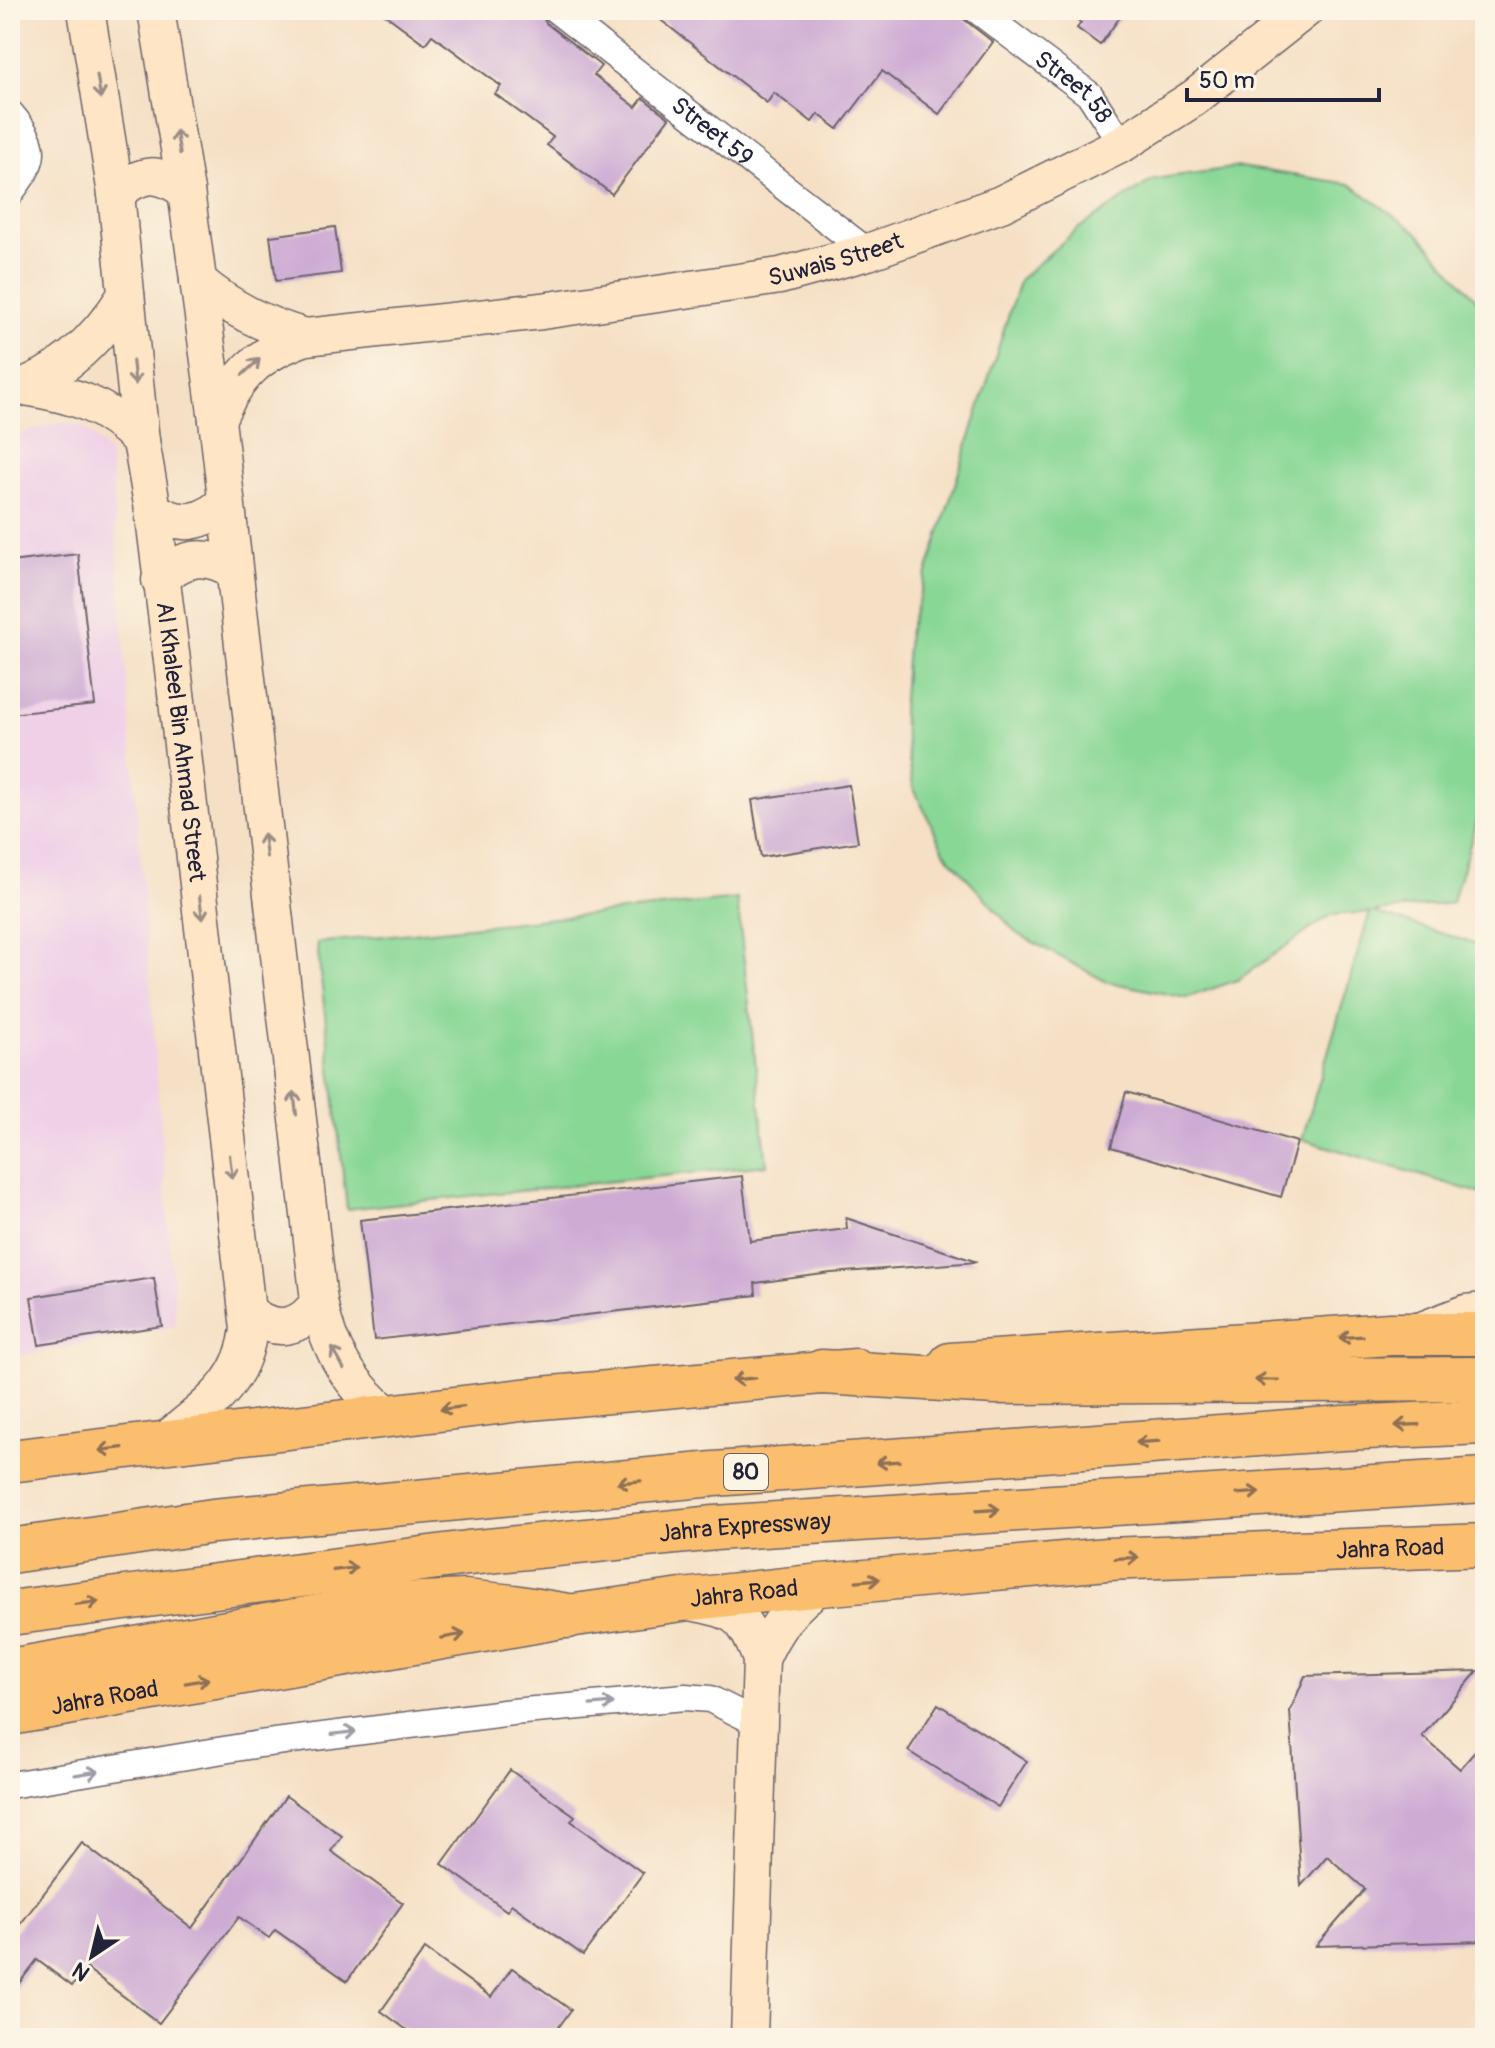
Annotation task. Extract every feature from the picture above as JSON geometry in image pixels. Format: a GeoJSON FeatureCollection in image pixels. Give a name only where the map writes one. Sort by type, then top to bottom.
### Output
{"type":"FeatureCollection","features":[{"type":"Feature","properties":{"kind":"highway"},"geometry":{"type":"LineString","coordinates":[[822,1372],[996,1382],[1485,1379]]}},
{"type":"Feature","properties":{"kind":"highway","name":"80"},"geometry":{"type":"LineString","coordinates":[[10,1551],[213,1521],[714,1474],[1343,1428],[1485,1422]]}},
{"type":"Feature","properties":{"kind":"highway","name":"Jahra Expressway"},"geometry":{"type":"LineString","coordinates":[[10,1613],[468,1553],[715,1528],[1485,1480]]}},
{"type":"Feature","properties":{"kind":"highway"},"geometry":{"type":"LineString","coordinates":[[10,1671],[382,1606],[465,1602],[568,1616]]}},
{"type":"Feature","properties":{"kind":"main road"},"geometry":{"type":"LineString","coordinates":[[10,1461],[530,1399],[822,1372],[1414,1333],[1485,1334]]}},
{"type":"Feature","properties":{"kind":"main road","name":"Jahra Road"},"geometry":{"type":"LineString","coordinates":[[10,1714],[568,1616],[682,1600],[1107,1559],[1485,1545]]}},
{"type":"Feature","properties":{"kind":"street","name":"Al Khaleel Bin Ahmad Street"},"geometry":{"type":"LineString","coordinates":[[86,10],[116,194],[141,441],[153,510],[248,1312],[247,1347],[241,1366],[231,1382],[163,1443]]}},
{"type":"Feature","properties":{"kind":"street"},"geometry":{"type":"LineString","coordinates":[[156,10],[186,191],[217,420],[319,1301],[323,1324],[341,1366],[355,1385],[389,1416]]}},
{"type":"Feature","properties":{"kind":"street","name":"Street 59"},"geometry":{"type":"LineString","coordinates":[[556,10],[868,252]]}},
{"type":"Feature","properties":{"kind":"street","name":"Street 58"},"geometry":{"type":"LineString","coordinates":[[977,10],[1090,95],[1122,144]]}},
{"type":"Feature","properties":{"kind":"street","name":"Suwais Street"},"geometry":{"type":"LineString","coordinates":[[217,420],[227,396],[241,376],[260,358],[282,345],[306,337],[542,311],[780,276],[868,252],[1001,204],[1122,144],[1194,98],[1305,10]]}},
{"type":"Feature","properties":{"kind":"street"},"geometry":{"type":"LineString","coordinates":[[10,113],[30,141],[33,155],[29,167],[10,193]]}},
{"type":"Feature","properties":{"kind":"street"},"geometry":{"type":"LineString","coordinates":[[116,194],[131,180],[151,176],[170,179],[186,191]]}},
{"type":"Feature","properties":{"kind":"street","name":"Suwais Street"},"geometry":{"type":"LineString","coordinates":[[198,281],[221,301],[247,317],[306,337]]}},
{"type":"Feature","properties":{"kind":"street"},"geometry":{"type":"LineString","coordinates":[[17,389],[72,359],[111,319],[126,295]]}},
{"type":"Feature","properties":{"kind":"street"},"geometry":{"type":"LineString","coordinates":[[17,389],[69,395],[89,402],[126,425],[141,441]]}},
{"type":"Feature","properties":{"kind":"street"},"geometry":{"type":"LineString","coordinates":[[153,510],[177,522],[191,522],[216,511],[225,501]]}},
{"type":"Feature","properties":{"kind":"street"},"geometry":{"type":"LineString","coordinates":[[160,580],[170,570],[194,558],[208,559],[233,570]]}},
{"type":"Feature","properties":{"kind":"street"},"geometry":{"type":"LineString","coordinates":[[248,1312],[259,1322],[272,1327],[287,1327],[300,1323],[311,1314],[319,1301]]}},
{"type":"Feature","properties":{"kind":"street"},"geometry":{"type":"LineString","coordinates":[[1414,1333],[1466,1313],[1485,1311]]}},
{"type":"Feature","properties":{"kind":"street"},"geometry":{"type":"LineString","coordinates":[[749,2038],[761,1659],[784,1616],[821,1585]]}},
{"type":"Feature","properties":{"kind":"street"},"geometry":{"type":"LineString","coordinates":[[682,1600],[729,1610],[744,1623],[761,1659]]}},
{"type":"Feature","properties":{"kind":"street"},"geometry":{"type":"LineString","coordinates":[[10,1785],[260,1744],[512,1712],[685,1697],[710,1699],[758,1723]]}},
{"type":"Feature","properties":{"kind":"shaded area"},"geometry":{"type":"Polygon","coordinates":[[[60,422],[85,427],[110,455],[176,1326],[10,1358],[10,436],[60,422]]]}},
{"type":"Feature","properties":{"kind":"green space"},"geometry":{"type":"Polygon","coordinates":[[[1240,167],[1350,184],[1418,233],[1485,309],[1485,795],[1452,903],[1373,912],[1485,947],[1485,1195],[1302,1139],[1370,912],[1331,915],[1237,980],[1186,998],[1105,981],[1016,933],[945,853],[913,787],[902,712],[908,633],[1020,279],[1079,228],[1154,179],[1240,167]]]}},
{"type":"Feature","properties":{"kind":"green space"},"geometry":{"type":"Polygon","coordinates":[[[737,899],[767,1165],[347,1209],[317,943],[737,899]]]}},
{"type":"Feature","properties":{"kind":"building"},"geometry":{"type":"Polygon","coordinates":[[[379,10],[539,10],[546,23],[601,66],[594,75],[636,107],[643,98],[669,118],[612,194],[547,145],[553,137],[495,94],[501,86],[432,35],[425,44],[379,10]]]}},
{"type":"Feature","properties":{"kind":"building"},"geometry":{"type":"Polygon","coordinates":[[[648,10],[952,10],[993,42],[939,114],[882,71],[838,129],[818,114],[812,122],[774,93],[767,103],[648,10]]]}},
{"type":"Feature","properties":{"kind":"building"},"geometry":{"type":"Polygon","coordinates":[[[1063,10],[1125,10],[1100,45],[1077,28],[1081,23],[1063,10]]]}},
{"type":"Feature","properties":{"kind":"building"},"geometry":{"type":"Polygon","coordinates":[[[335,227],[341,273],[276,281],[270,236],[335,227]]]}},
{"type":"Feature","properties":{"kind":"building"},"geometry":{"type":"Polygon","coordinates":[[[78,554],[95,705],[10,714],[10,562],[78,554]]]}},
{"type":"Feature","properties":{"kind":"building"},"geometry":{"type":"Polygon","coordinates":[[[849,785],[858,842],[761,857],[752,800],[849,785]]]}},
{"type":"Feature","properties":{"kind":"building"},"geometry":{"type":"Polygon","coordinates":[[[1126,1092],[1297,1142],[1281,1197],[1111,1147],[1126,1092]]]}},
{"type":"Feature","properties":{"kind":"building"},"geometry":{"type":"Polygon","coordinates":[[[742,1176],[750,1241],[847,1229],[846,1218],[977,1262],[831,1273],[755,1283],[756,1295],[374,1340],[360,1220],[742,1176]]]}},
{"type":"Feature","properties":{"kind":"building"},"geometry":{"type":"Polygon","coordinates":[[[154,1278],[162,1326],[39,1345],[31,1297],[154,1278]]]}},
{"type":"Feature","properties":{"kind":"building"},"geometry":{"type":"Polygon","coordinates":[[[1478,1671],[1422,1736],[1460,1769],[1485,1740],[1485,1941],[1316,1946],[1365,1889],[1327,1856],[1301,1886],[1290,1711],[1305,1676],[1478,1671]]]}},
{"type":"Feature","properties":{"kind":"building"},"geometry":{"type":"Polygon","coordinates":[[[938,1704],[1027,1761],[998,1807],[908,1751],[938,1704]]]}},
{"type":"Feature","properties":{"kind":"building"},"geometry":{"type":"Polygon","coordinates":[[[510,1770],[575,1816],[571,1821],[643,1873],[583,1955],[511,1904],[507,1911],[442,1864],[510,1770]]]}},
{"type":"Feature","properties":{"kind":"building"},"geometry":{"type":"Polygon","coordinates":[[[286,1796],[342,1836],[331,1851],[403,1903],[347,1981],[275,1930],[269,1938],[239,1917],[159,2023],[86,1968],[72,1986],[37,1960],[10,1995],[10,1938],[82,1843],[192,1928],[286,1796]]]}},
{"type":"Feature","properties":{"kind":"building"},"geometry":{"type":"Polygon","coordinates":[[[425,1949],[491,1997],[512,1968],[571,2010],[551,2038],[418,2038],[381,2011],[425,1949]]]}}]}
